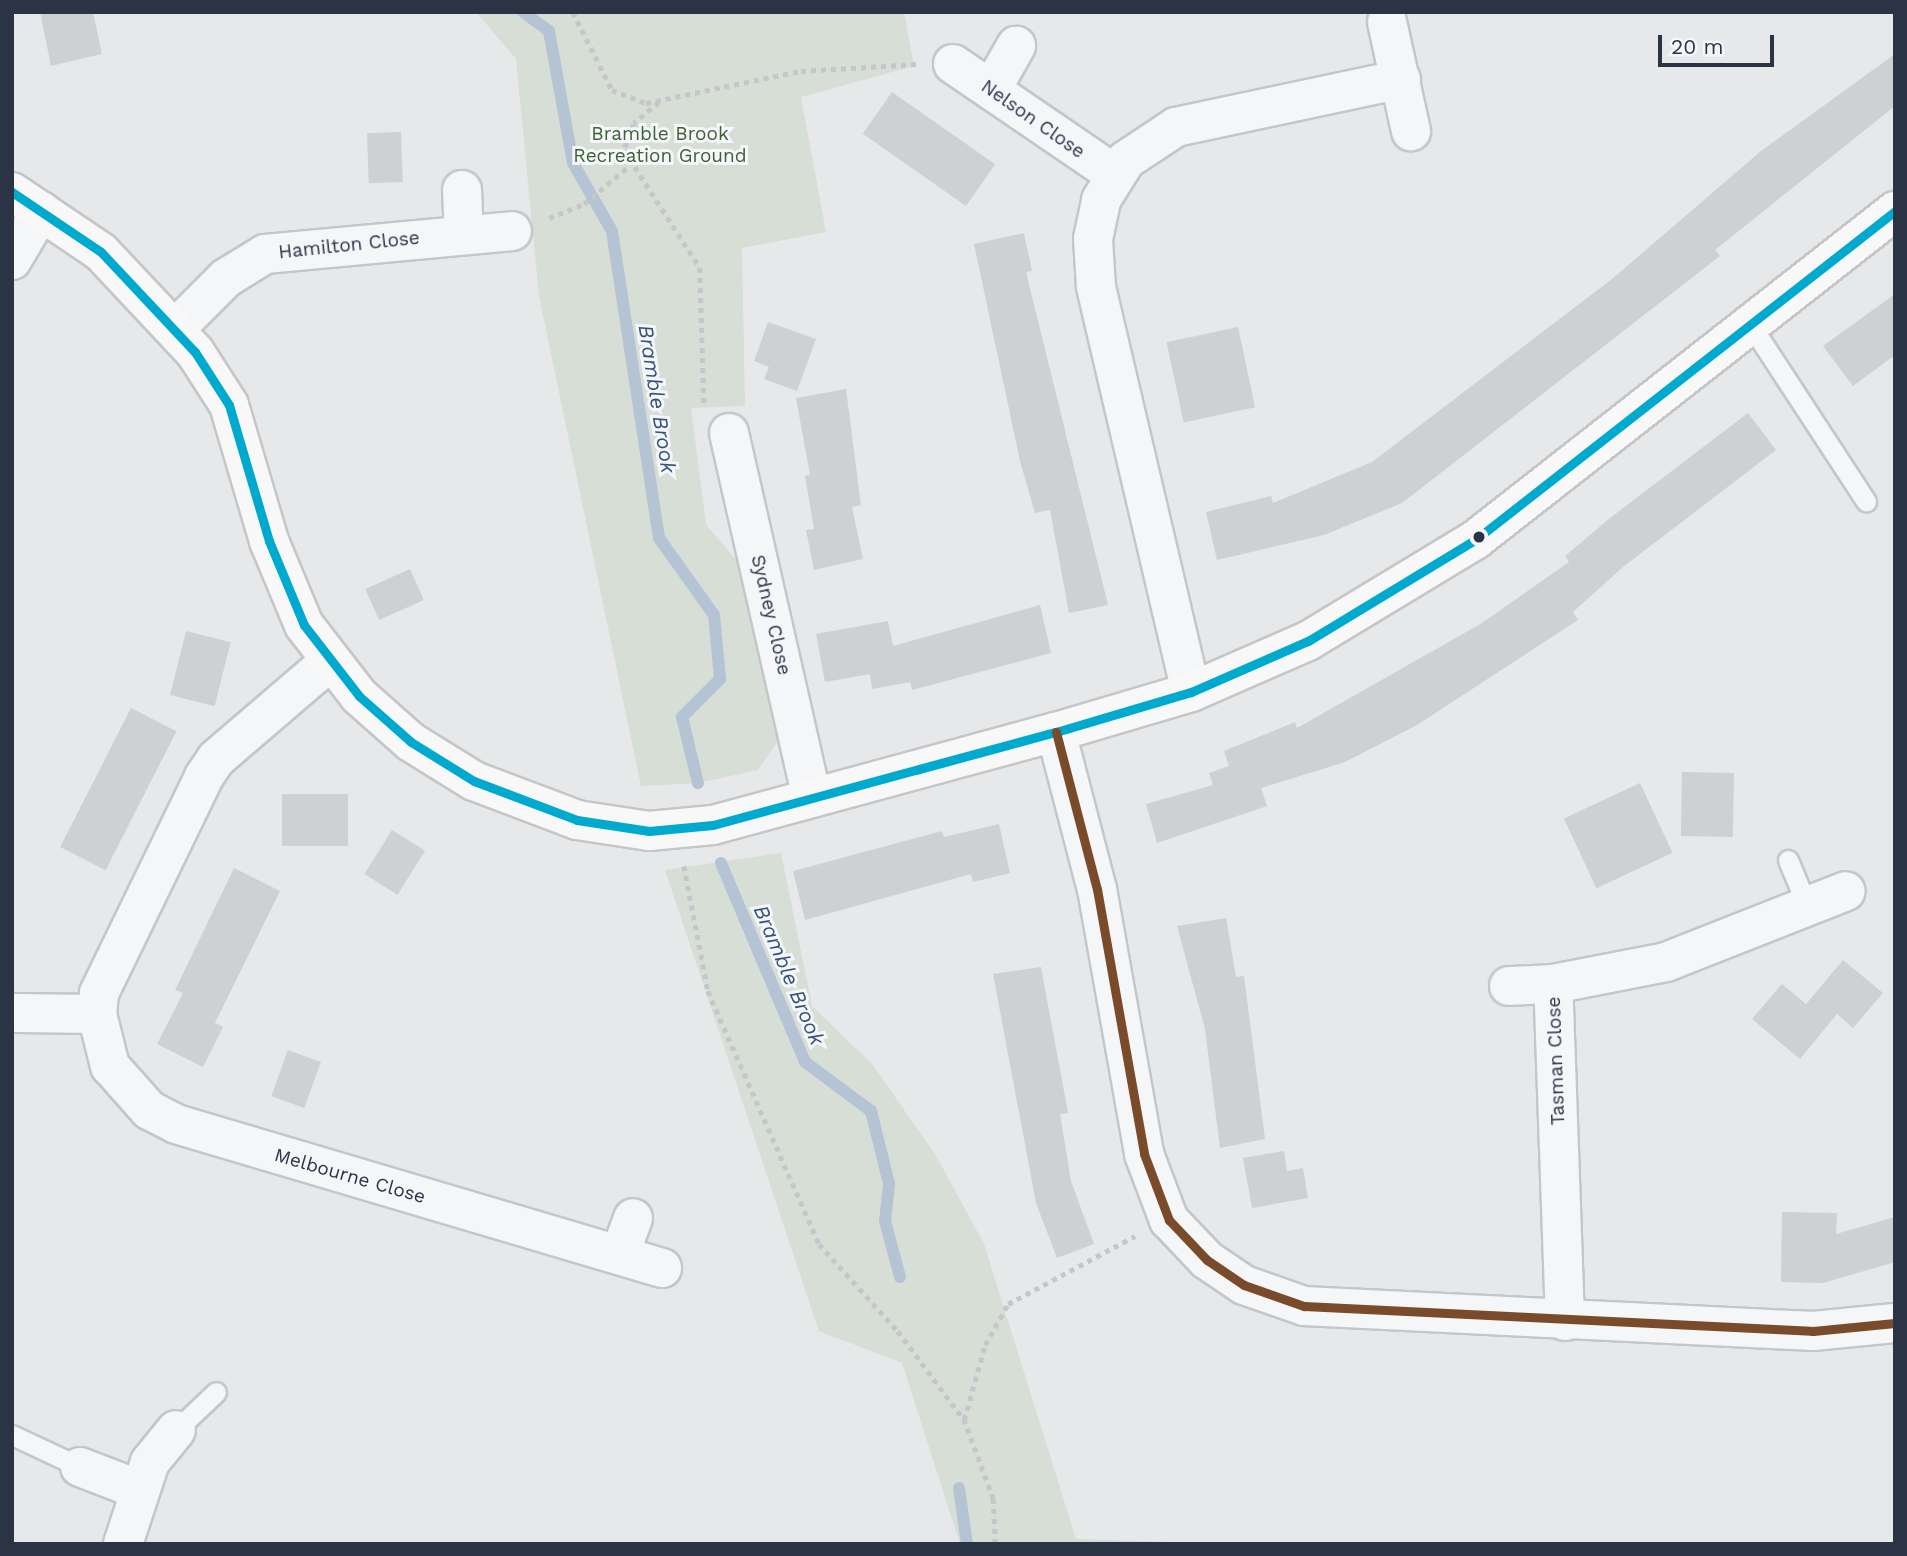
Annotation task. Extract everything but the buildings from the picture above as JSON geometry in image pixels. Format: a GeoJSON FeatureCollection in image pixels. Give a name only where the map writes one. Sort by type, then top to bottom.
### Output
{"type":"FeatureCollection","features":[{"type":"Feature","properties":{"kind":"street"},"geometry":{"type":"LineString","coordinates":[[1387,22],[1411,131]]}},
{"type":"Feature","properties":{"kind":"street"},"geometry":{"type":"LineString","coordinates":[[991,90],[1016,46]]}},
{"type":"Feature","properties":{"kind":"street","name":"Nelson Close"},"geometry":{"type":"LineString","coordinates":[[953,64],[1114,174]]}},
{"type":"Feature","properties":{"kind":"street"},"geometry":{"type":"LineString","coordinates":[[1191,692],[1092,258],[1095,224],[1114,174],[1137,149],[1175,127],[1401,79]]}},
{"type":"Feature","properties":{"kind":"street"},"geometry":{"type":"LineString","coordinates":[[462,190],[464,234]]}},
{"type":"Feature","properties":{"kind":"street"},"geometry":{"type":"LineString","coordinates":[[12,260],[27,202],[101,252],[177,327],[229,405],[286,586],[328,662],[387,723],[474,781],[577,820],[681,830],[812,798],[1056,732],[1191,692],[1308,641],[1423,574],[1895,211]]}},
{"type":"Feature","properties":{"kind":"street","name":"Hamilton Close"},"geometry":{"type":"LineString","coordinates":[[177,327],[226,278],[265,254],[512,231]]}},
{"type":"Feature","properties":{"kind":"street","name":"Sydney Close"},"geometry":{"type":"LineString","coordinates":[[729,433],[812,798]]}},
{"type":"Feature","properties":{"kind":"street","name":"Melbourne Close"},"geometry":{"type":"LineString","coordinates":[[328,662],[216,759],[204,777],[99,993],[97,1014],[110,1066],[149,1110],[176,1124],[662,1268]]}},
{"type":"Feature","properties":{"kind":"street"},"geometry":{"type":"LineString","coordinates":[[1056,732],[1097,889],[1144,1154],[1170,1220],[1191,1247],[1244,1286],[1304,1306],[1565,1321],[1813,1331],[1895,1323]]}},
{"type":"Feature","properties":{"kind":"street","name":"Tasman Close"},"geometry":{"type":"LineString","coordinates":[[1565,1321],[1553,984],[1666,962],[1846,891]]}},
{"type":"Feature","properties":{"kind":"street"},"geometry":{"type":"LineString","coordinates":[[1509,986],[1553,984]]}},
{"type":"Feature","properties":{"kind":"street"},"geometry":{"type":"LineString","coordinates":[[12,1013],[97,1014]]}},
{"type":"Feature","properties":{"kind":"street"},"geometry":{"type":"LineString","coordinates":[[620,1254],[633,1218]]}},
{"type":"Feature","properties":{"kind":"street"},"geometry":{"type":"LineString","coordinates":[[123,1544],[150,1462],[176,1430]]}},
{"type":"Feature","properties":{"kind":"street"},"geometry":{"type":"LineString","coordinates":[[80,1467],[140,1490]]}},
{"type":"Feature","properties":{"kind":"lane"},"geometry":{"type":"LineString","coordinates":[[1750,324],[1866,500]]}},
{"type":"Feature","properties":{"kind":"lane"},"geometry":{"type":"LineString","coordinates":[[1788,860],[1808,908]]}},
{"type":"Feature","properties":{"kind":"lane"},"geometry":{"type":"LineString","coordinates":[[176,1430],[216,1392]]}},
{"type":"Feature","properties":{"kind":"lane"},"geometry":{"type":"LineString","coordinates":[[12,1435],[80,1467]]}},
{"type":"Feature","properties":{"kind":"path"},"geometry":{"type":"LineString","coordinates":[[573,12],[612,90],[659,102],[801,71],[953,64]]}},
{"type":"Feature","properties":{"kind":"path"},"geometry":{"type":"LineString","coordinates":[[659,102],[626,138],[629,166],[700,268],[706,423],[729,433]]}},
{"type":"Feature","properties":{"kind":"path"},"geometry":{"type":"LineString","coordinates":[[584,205],[629,166]]}},
{"type":"Feature","properties":{"kind":"path"},"geometry":{"type":"LineString","coordinates":[[681,830],[686,896],[708,991],[819,1244],[898,1331],[964,1420],[993,1499],[995,1544]]}},
{"type":"Feature","properties":{"kind":"path"},"geometry":{"type":"LineString","coordinates":[[964,1420],[985,1345],[1008,1304],[1170,1220]]}},
{"type":"Feature","properties":{"kind":"green space","name":"Bramble Brook Recreation Ground"},"geometry":{"type":"Polygon","coordinates":[[[476,12],[904,12],[914,66],[801,97],[826,232],[742,248],[745,406],[691,408],[706,525],[750,576],[780,738],[758,770],[698,783],[641,786],[539,296],[516,59],[476,12]]]}},
{"type":"Feature","properties":{"kind":"green space"},"geometry":{"type":"Polygon","coordinates":[[[781,853],[812,1006],[872,1064],[935,1154],[984,1244],[1076,1539],[1229,1544],[960,1544],[902,1363],[819,1331],[665,870],[781,853]]]}},
{"type":"Feature","properties":{"kind":"waterway","name":"Bramble Brook"},"geometry":{"type":"LineString","coordinates":[[523,12],[549,31],[573,163],[612,231],[659,538],[714,615],[720,679],[682,717],[698,783]]}},
{"type":"Feature","properties":{"kind":"waterway","name":"Bramble Brook"},"geometry":{"type":"LineString","coordinates":[[721,863],[805,1062],[871,1111],[889,1184],[885,1221],[900,1277]]}},
{"type":"Feature","properties":{"kind":"waterway","name":"Bramble Brook"},"geometry":{"type":"LineString","coordinates":[[959,1488],[967,1544]]}},
{"type":"Feature","properties":{"kind":"transit line"},"geometry":{"type":"LineString","coordinates":[[12,192],[101,252],[195,352],[229,405],[269,541],[304,625],[359,696],[411,742],[474,781],[577,820],[649,831],[713,825],[1056,732],[1191,692],[1308,641],[1475,540],[1895,211]]}},
{"type":"Feature","properties":{"kind":"transit line"},"geometry":{"type":"LineString","coordinates":[[1056,732],[1097,889],[1144,1154],[1169,1220],[1207,1260],[1244,1285],[1304,1306],[1813,1331],[1895,1323]]}}]}
